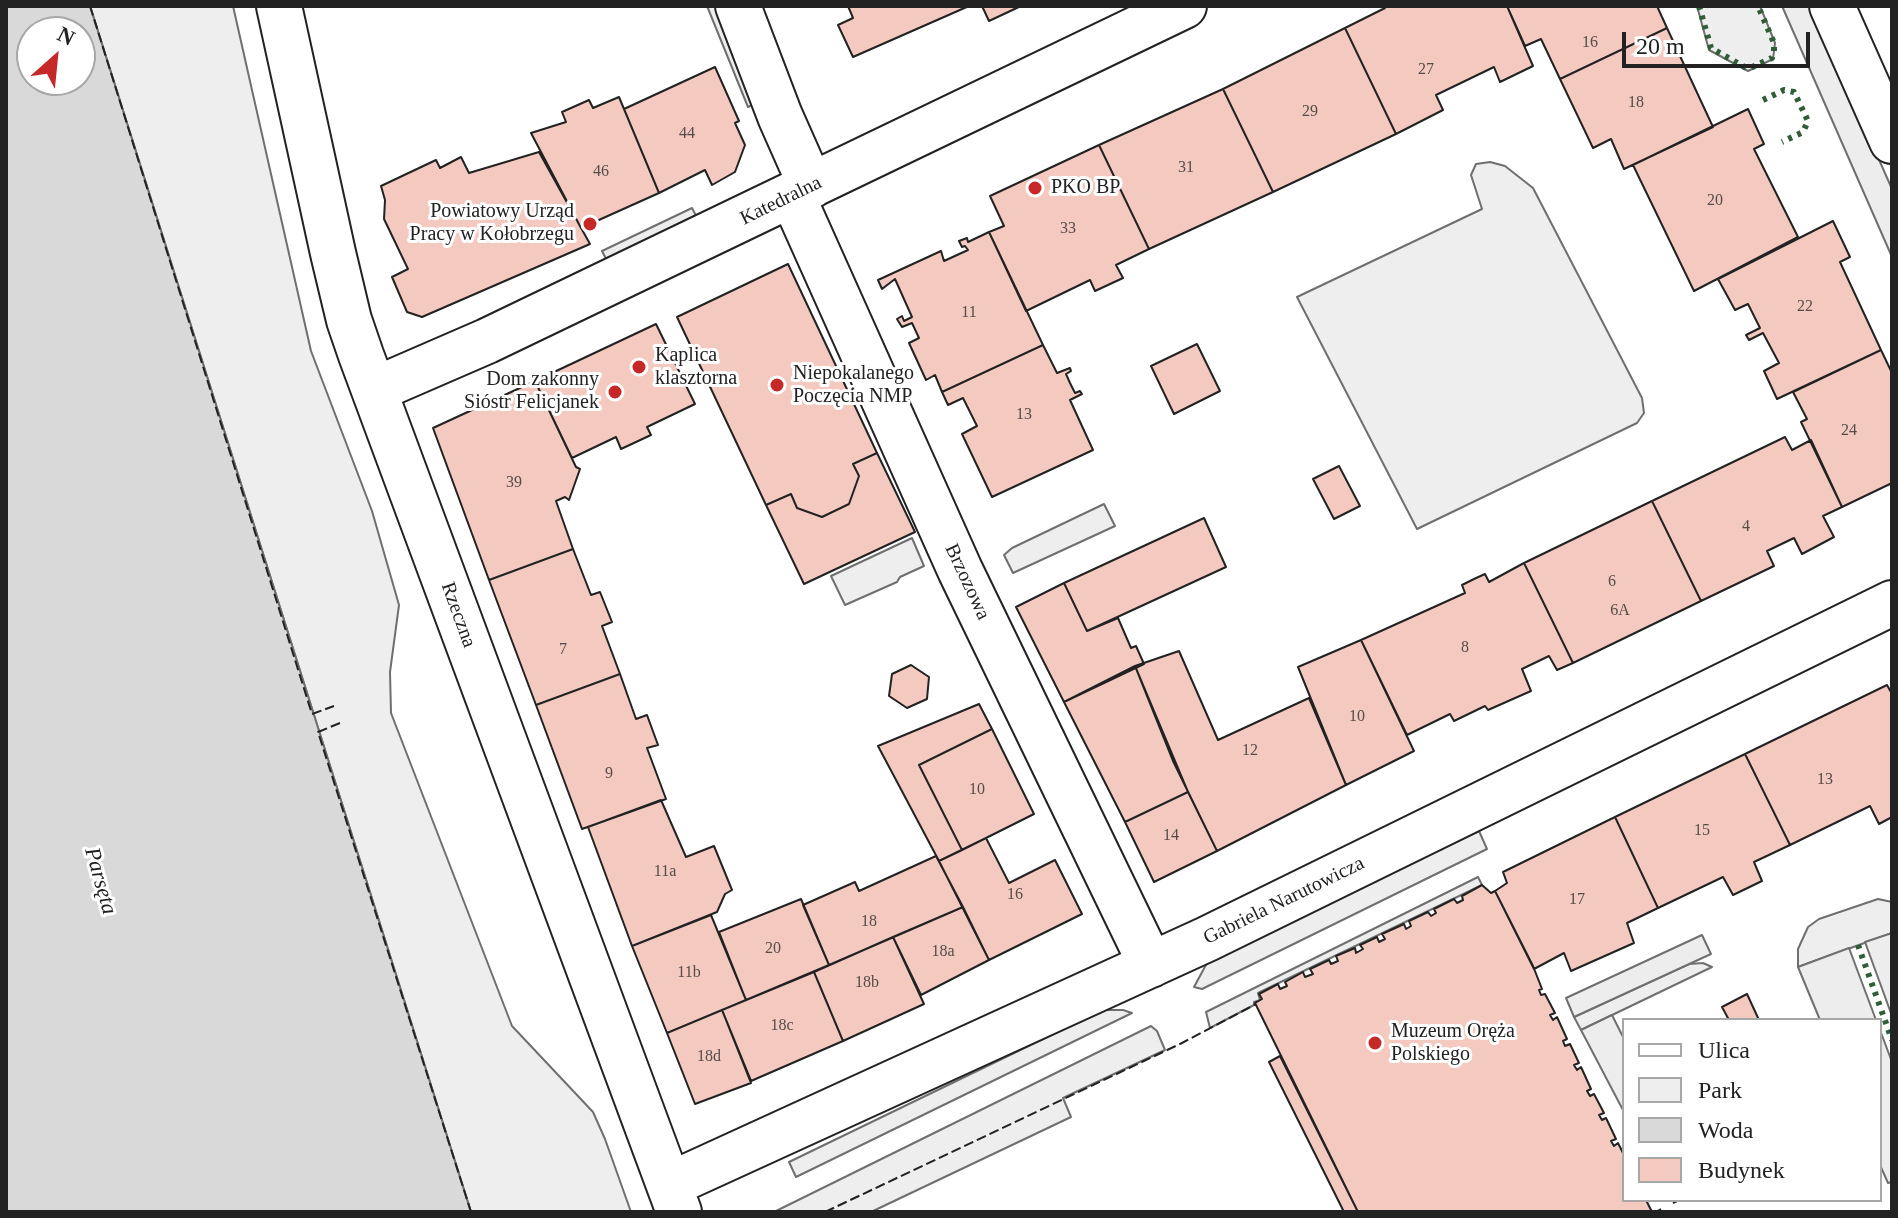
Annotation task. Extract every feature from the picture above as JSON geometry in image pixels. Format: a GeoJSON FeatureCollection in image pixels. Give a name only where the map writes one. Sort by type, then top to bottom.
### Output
{"type":"FeatureCollection","features":[{"type":"Feature","properties":{"kind":"street","name":"Rzeczna"},"geometry":{"type":"LineString","coordinates":[[279,6],[349,320],[674,1199]]}},
{"type":"Feature","properties":{"kind":"street","name":"Brzozowa"},"geometry":{"type":"LineString","coordinates":[[738,6],[780,116],[802,190],[960,570],[1151,965]]}},
{"type":"Feature","properties":{"kind":"street","name":"Katedralna"},"geometry":{"type":"LineString","coordinates":[[374,390],[487,341],[1184,6]]}},
{"type":"Feature","properties":{"kind":"street"},"geometry":{"type":"LineString","coordinates":[[1832,6],[1892,141]]}},
{"type":"Feature","properties":{"kind":"street","name":"Gabriela Narutowicza"},"geometry":{"type":"LineString","coordinates":[[674,1199],[1892,603]]}},
{"type":"Feature","properties":{"kind":"green space"},"geometry":{"type":"Polygon","coordinates":[[[90,6],[233,6],[311,351],[372,511],[399,605],[390,672],[391,713],[512,1026],[593,1112],[631,1212],[471,1212],[96,25],[96,16],[93,16],[90,6]]]}},
{"type":"Feature","properties":{"kind":"green space"},"geometry":{"type":"Polygon","coordinates":[[[1697,6],[1760,6],[1775,43],[1773,59],[1748,71],[1709,50],[1697,6]]]}},
{"type":"Feature","properties":{"kind":"green space"},"geometry":{"type":"Polygon","coordinates":[[[1490,162],[1505,166],[1533,188],[1642,398],[1644,413],[1637,423],[1417,529],[1297,297],[1482,209],[1471,175],[1476,164],[1490,162]]]}},
{"type":"Feature","properties":{"kind":"green space"},"geometry":{"type":"Polygon","coordinates":[[[1104,504],[1115,526],[1013,573],[1004,555],[1012,548],[1104,504]]]}},
{"type":"Feature","properties":{"kind":"green space"},"geometry":{"type":"Polygon","coordinates":[[[912,538],[924,566],[845,605],[831,576],[912,538]]]}},
{"type":"Feature","properties":{"kind":"green space"},"geometry":{"type":"Polygon","coordinates":[[[1479,831],[1487,849],[1202,989],[1194,987],[1207,963],[1217,956],[1479,831]]]}},
{"type":"Feature","properties":{"kind":"green space"},"geometry":{"type":"Polygon","coordinates":[[[1478,877],[1482,885],[1258,993],[1260,1000],[1254,1005],[1210,1028],[1206,1012],[1478,877]]]}},
{"type":"Feature","properties":{"kind":"green space"},"geometry":{"type":"Polygon","coordinates":[[[1878,899],[1892,902],[1892,933],[1798,967],[1798,949],[1808,927],[1819,919],[1878,899]]]}},
{"type":"Feature","properties":{"kind":"green space"},"geometry":{"type":"Polygon","coordinates":[[[1703,963],[1712,967],[1581,1030],[1574,1017],[1689,964],[1703,963]]]}},
{"type":"Feature","properties":{"kind":"green space"},"geometry":{"type":"Polygon","coordinates":[[[1103,1010],[1132,1013],[796,1177],[789,1162],[1103,1010]]]}},
{"type":"Feature","properties":{"kind":"green space"},"geometry":{"type":"Polygon","coordinates":[[[1151,1026],[1157,1031],[1165,1050],[1063,1098],[1071,1117],[871,1212],[774,1212],[1151,1026]]]}},
{"type":"Feature","properties":{"kind":"shaded area"},"geometry":{"type":"Polygon","coordinates":[[[707,6],[726,6],[764,99],[748,107],[707,6]]]}},
{"type":"Feature","properties":{"kind":"shaded area"},"geometry":{"type":"Polygon","coordinates":[[[1782,6],[1811,6],[1892,189],[1892,257],[1782,6]]]}},
{"type":"Feature","properties":{"kind":"shaded area"},"geometry":{"type":"Polygon","coordinates":[[[692,208],[703,229],[613,272],[602,251],[692,208]]]}},
{"type":"Feature","properties":{"kind":"shaded area"},"geometry":{"type":"Polygon","coordinates":[[[1892,933],[1892,1016],[1865,942],[1892,933]]]}},
{"type":"Feature","properties":{"kind":"shaded area"},"geometry":{"type":"Polygon","coordinates":[[[1702,935],[1711,954],[1574,1017],[1566,998],[1702,935]]]}},
{"type":"Feature","properties":{"kind":"shaded area"},"geometry":{"type":"Polygon","coordinates":[[[1849,948],[1875,1018],[1819,1018],[1798,967],[1849,948]]]}},
{"type":"Feature","properties":{"kind":"shaded area"},"geometry":{"type":"Polygon","coordinates":[[[1612,1015],[1622,1035],[1622,1108],[1581,1030],[1612,1015]]]}},
{"type":"Feature","properties":{"kind":"shaded area"},"geometry":{"type":"Polygon","coordinates":[[[1882,1035],[1892,1062],[1892,1182],[1888,1183],[1882,1170],[1882,1035]]]}},
{"type":"Feature","properties":{"kind":"water","name":"Parsęta"},"geometry":{"type":"Polygon","coordinates":[[[6,6],[90,6],[93,16],[16,16],[16,96],[96,96],[96,25],[471,1212],[6,1212],[6,6]]]}},
{"type":"Feature","properties":{"kind":"building"},"geometry":{"type":"Polygon","coordinates":[[[848,6],[969,6],[853,57],[838,25],[853,18],[848,6]]]}},
{"type":"Feature","properties":{"kind":"building"},"geometry":{"type":"Polygon","coordinates":[[[982,6],[1021,6],[989,21],[982,6]]]}},
{"type":"Feature","properties":{"kind":"building"},"geometry":{"type":"Polygon","coordinates":[[[1384,6],[1507,6],[1533,66],[1500,82],[1494,67],[1436,95],[1443,110],[1396,134],[1345,28],[1384,6]]]}},
{"type":"Feature","properties":{"kind":"building"},"geometry":{"type":"Polygon","coordinates":[[[1507,6],[1657,6],[1667,28],[1560,79],[1541,39],[1525,46],[1507,6]]]}},
{"type":"Feature","properties":{"kind":"building"},"geometry":{"type":"Polygon","coordinates":[[[1345,28],[1396,134],[1273,192],[1223,89],[1345,28]]]}},
{"type":"Feature","properties":{"kind":"building"},"geometry":{"type":"Polygon","coordinates":[[[1667,28],[1713,127],[1624,169],[1611,139],[1593,148],[1560,79],[1667,28]]]}},
{"type":"Feature","properties":{"kind":"building"},"geometry":{"type":"Polygon","coordinates":[[[715,67],[739,121],[735,123],[745,145],[735,172],[712,185],[705,170],[659,193],[624,109],[715,67]]]}},
{"type":"Feature","properties":{"kind":"building"},"geometry":{"type":"Polygon","coordinates":[[[1223,89],[1273,192],[1149,249],[1099,145],[1223,89]]]}},
{"type":"Feature","properties":{"kind":"building"},"geometry":{"type":"Polygon","coordinates":[[[619,97],[659,193],[581,228],[531,133],[566,122],[562,112],[589,100],[593,108],[619,97]]]}},
{"type":"Feature","properties":{"kind":"building"},"geometry":{"type":"Polygon","coordinates":[[[1748,109],[1764,144],[1754,149],[1798,237],[1694,291],[1633,165],[1748,109]]]}},
{"type":"Feature","properties":{"kind":"building"},"geometry":{"type":"Polygon","coordinates":[[[1099,145],[1149,249],[1116,265],[1123,278],[1095,291],[1090,280],[1026,311],[989,232],[1004,226],[990,196],[1099,145]]]}},
{"type":"Feature","properties":{"kind":"building"},"geometry":{"type":"Polygon","coordinates":[[[539,152],[590,244],[422,317],[407,312],[392,277],[408,269],[384,219],[385,200],[381,186],[436,160],[440,168],[461,157],[469,173],[539,152]]]}},
{"type":"Feature","properties":{"kind":"building"},"geometry":{"type":"Polygon","coordinates":[[[1833,221],[1850,257],[1840,262],[1881,350],[1777,399],[1764,371],[1779,363],[1763,333],[1749,340],[1746,335],[1760,328],[1748,304],[1735,310],[1718,279],[1833,221]]]}},
{"type":"Feature","properties":{"kind":"building"},"geometry":{"type":"Polygon","coordinates":[[[989,232],[1043,345],[942,392],[935,375],[926,380],[909,343],[919,338],[912,323],[902,327],[897,319],[902,316],[904,321],[912,317],[895,279],[882,289],[878,280],[941,251],[944,261],[968,250],[959,241],[967,238],[968,242],[989,232]]]}},
{"type":"Feature","properties":{"kind":"building","name":"Niepokalanego Poczęcia NMP"},"geometry":{"type":"Polygon","coordinates":[[[788,264],[877,453],[853,464],[859,476],[849,504],[822,517],[797,508],[791,494],[766,505],[677,317],[788,264]]]}},
{"type":"Feature","properties":{"kind":"building","name":"Dom zakonny Sióstr Felicjanek"},"geometry":{"type":"Polygon","coordinates":[[[656,324],[695,404],[647,427],[651,435],[621,449],[616,437],[572,458],[535,381],[656,324]]]}},
{"type":"Feature","properties":{"kind":"building"},"geometry":{"type":"Polygon","coordinates":[[[1197,344],[1220,391],[1174,414],[1151,366],[1197,344]]]}},
{"type":"Feature","properties":{"kind":"building"},"geometry":{"type":"Polygon","coordinates":[[[1043,345],[1057,373],[1070,368],[1071,371],[1066,374],[1070,383],[1075,393],[1080,391],[1082,394],[1070,400],[1093,450],[992,497],[962,434],[977,426],[963,398],[948,405],[942,392],[1043,345]]]}},
{"type":"Feature","properties":{"kind":"building"},"geometry":{"type":"Polygon","coordinates":[[[1881,350],[1892,373],[1892,483],[1842,507],[1801,422],[1807,419],[1793,392],[1881,350]]]}},
{"type":"Feature","properties":{"kind":"building"},"geometry":{"type":"Polygon","coordinates":[[[535,381],[576,467],[580,469],[569,500],[565,497],[556,501],[573,549],[489,580],[433,428],[535,381]]]}},
{"type":"Feature","properties":{"kind":"building"},"geometry":{"type":"Polygon","coordinates":[[[1785,437],[1792,450],[1811,440],[1842,507],[1823,516],[1834,537],[1802,554],[1794,538],[1767,551],[1774,566],[1701,601],[1652,501],[1785,437]]]}},
{"type":"Feature","properties":{"kind":"building"},"geometry":{"type":"Polygon","coordinates":[[[877,453],[915,532],[804,584],[766,505],[791,494],[797,508],[822,517],[849,504],[859,476],[853,464],[877,453]]]}},
{"type":"Feature","properties":{"kind":"building"},"geometry":{"type":"Polygon","coordinates":[[[1339,466],[1360,506],[1334,519],[1313,479],[1339,466]]]}},
{"type":"Feature","properties":{"kind":"building"},"geometry":{"type":"Polygon","coordinates":[[[1652,501],[1701,601],[1573,663],[1524,563],[1652,501]]]}},
{"type":"Feature","properties":{"kind":"building"},"geometry":{"type":"Polygon","coordinates":[[[1204,518],[1226,567],[1087,631],[1064,583],[1204,518]]]}},
{"type":"Feature","properties":{"kind":"building"},"geometry":{"type":"Polygon","coordinates":[[[573,549],[591,595],[600,592],[612,622],[602,626],[620,674],[536,705],[489,580],[573,549]]]}},
{"type":"Feature","properties":{"kind":"building"},"geometry":{"type":"Polygon","coordinates":[[[1524,563],[1573,663],[1557,670],[1549,656],[1522,669],[1531,691],[1488,710],[1485,706],[1454,721],[1450,714],[1407,735],[1361,640],[1465,593],[1462,585],[1474,579],[1485,574],[1489,582],[1524,563]]]}},
{"type":"Feature","properties":{"kind":"building"},"geometry":{"type":"Polygon","coordinates":[[[1064,583],[1087,631],[1118,618],[1131,648],[1136,646],[1144,664],[1064,702],[1016,607],[1064,583]]]}},
{"type":"Feature","properties":{"kind":"building"},"geometry":{"type":"Polygon","coordinates":[[[1361,640],[1414,751],[1346,785],[1298,667],[1361,640]]]}},
{"type":"Feature","properties":{"kind":"building"},"geometry":{"type":"Polygon","coordinates":[[[1179,651],[1218,740],[1309,698],[1346,785],[1217,851],[1173,761],[1135,666],[1179,651]]]}},
{"type":"Feature","properties":{"kind":"building"},"geometry":{"type":"Polygon","coordinates":[[[911,665],[929,677],[927,699],[907,708],[889,696],[892,674],[911,665]]]}},
{"type":"Feature","properties":{"kind":"building"},"geometry":{"type":"Polygon","coordinates":[[[1135,666],[1188,792],[1125,822],[1064,702],[1135,666]]]}},
{"type":"Feature","properties":{"kind":"building"},"geometry":{"type":"Polygon","coordinates":[[[620,674],[636,719],[647,715],[658,745],[647,748],[666,799],[582,829],[536,705],[620,674]]]}},
{"type":"Feature","properties":{"kind":"building"},"geometry":{"type":"Polygon","coordinates":[[[1887,685],[1892,694],[1892,817],[1879,824],[1870,806],[1790,845],[1745,754],[1887,685]]]}},
{"type":"Feature","properties":{"kind":"building"},"geometry":{"type":"Polygon","coordinates":[[[979,704],[992,729],[919,765],[962,850],[939,861],[878,746],[979,704]]]}},
{"type":"Feature","properties":{"kind":"building"},"geometry":{"type":"Polygon","coordinates":[[[992,729],[1034,814],[962,850],[919,765],[992,729]]]}},
{"type":"Feature","properties":{"kind":"building"},"geometry":{"type":"Polygon","coordinates":[[[1745,754],[1790,845],[1754,862],[1762,881],[1733,895],[1723,877],[1658,908],[1615,817],[1745,754]]]}},
{"type":"Feature","properties":{"kind":"building"},"geometry":{"type":"Polygon","coordinates":[[[1188,792],[1217,851],[1154,882],[1125,822],[1188,792]]]}},
{"type":"Feature","properties":{"kind":"building"},"geometry":{"type":"Polygon","coordinates":[[[661,800],[686,857],[714,846],[732,890],[725,894],[717,912],[632,946],[588,827],[661,800]]]}},
{"type":"Feature","properties":{"kind":"building"},"geometry":{"type":"Polygon","coordinates":[[[1615,817],[1658,908],[1627,923],[1634,943],[1571,971],[1564,953],[1534,969],[1495,891],[1507,883],[1503,872],[1615,817]]]}},
{"type":"Feature","properties":{"kind":"building"},"geometry":{"type":"Polygon","coordinates":[[[986,838],[1009,883],[1055,860],[1082,914],[989,960],[939,861],[986,838]]]}},
{"type":"Feature","properties":{"kind":"building"},"geometry":{"type":"Polygon","coordinates":[[[936,856],[963,907],[829,965],[803,905],[855,882],[859,891],[936,856]]]}},
{"type":"Feature","properties":{"kind":"building"},"geometry":{"type":"Polygon","coordinates":[[[1482,885],[1491,893],[1495,891],[1533,966],[1542,989],[1539,990],[1541,995],[1545,994],[1555,1013],[1550,1015],[1553,1020],[1557,1017],[1567,1039],[1563,1041],[1565,1046],[1570,1044],[1579,1063],[1574,1065],[1577,1070],[1581,1067],[1591,1089],[1587,1091],[1590,1096],[1594,1094],[1604,1113],[1599,1115],[1602,1120],[1606,1118],[1616,1139],[1611,1141],[1614,1146],[1618,1143],[1622,1151],[1622,1202],[1647,1202],[1652,1212],[1358,1212],[1255,1003],[1262,999],[1259,994],[1278,984],[1280,989],[1287,986],[1285,982],[1303,972],[1305,977],[1313,974],[1310,969],[1329,960],[1331,964],[1338,961],[1336,956],[1355,948],[1356,953],[1363,949],[1360,945],[1377,937],[1379,942],[1385,939],[1382,934],[1404,924],[1406,929],[1411,926],[1409,921],[1428,912],[1431,916],[1436,913],[1434,909],[1454,899],[1457,903],[1463,900],[1462,896],[1482,885]]]}},
{"type":"Feature","properties":{"kind":"building"},"geometry":{"type":"Polygon","coordinates":[[[801,899],[829,965],[746,1000],[719,932],[801,899]]]}},
{"type":"Feature","properties":{"kind":"building"},"geometry":{"type":"Polygon","coordinates":[[[963,907],[989,960],[921,995],[893,937],[963,907]]]}},
{"type":"Feature","properties":{"kind":"building"},"geometry":{"type":"Polygon","coordinates":[[[711,915],[746,1000],[667,1033],[632,946],[711,915]]]}},
{"type":"Feature","properties":{"kind":"building"},"geometry":{"type":"Polygon","coordinates":[[[893,937],[924,1004],[843,1041],[814,972],[893,937]]]}},
{"type":"Feature","properties":{"kind":"building"},"geometry":{"type":"Polygon","coordinates":[[[814,972],[843,1041],[751,1081],[722,1010],[814,972]]]}},
{"type":"Feature","properties":{"kind":"building"},"geometry":{"type":"Polygon","coordinates":[[[1747,994],[1758,1018],[1728,1018],[1722,1007],[1747,994]]]}},
{"type":"Feature","properties":{"kind":"building"},"geometry":{"type":"Polygon","coordinates":[[[722,1010],[751,1083],[695,1104],[667,1033],[722,1010]]]}},
{"type":"Feature","properties":{"kind":"building"},"geometry":{"type":"Polygon","coordinates":[[[1280,1056],[1358,1212],[1344,1212],[1269,1062],[1280,1056]]]}},
{"type":"Feature","properties":{"kind":"hedge"},"geometry":{"type":"LineString","coordinates":[[1699,6],[1711,48],[1748,69],[1772,58],[1774,51],[1774,43],[1758,6]]}},
{"type":"Feature","properties":{"kind":"hedge"},"geometry":{"type":"LineString","coordinates":[[1763,100],[1784,90],[1794,92],[1808,121],[1803,132],[1782,142]]}},
{"type":"Feature","properties":{"kind":"hedge"},"geometry":{"type":"LineString","coordinates":[[1858,945],[1892,1040]]}},
{"type":"Feature","properties":{"kind":"fence"},"geometry":{"type":"LineString","coordinates":[[90,6],[312,714],[334,706]]}},
{"type":"Feature","properties":{"kind":"fence"},"geometry":{"type":"LineString","coordinates":[[340,723],[318,732],[471,1212]]}},
{"type":"Feature","properties":{"kind":"fence"},"geometry":{"type":"LineString","coordinates":[[825,1212],[1182,1043],[1256,1004]]}},
{"type":"Feature","properties":{"kind":"fence"},"geometry":{"type":"LineString","coordinates":[[1656,1212],[1661,1209]]}},
{"type":"Feature","properties":{"kind":"place","name":"PKO BP"},"geometry":{"type":"Point","coordinates":[1035,188]}},
{"type":"Feature","properties":{"kind":"place","name":"Powiatowy Urząd Pracy w Kołobrzegu"},"geometry":{"type":"Point","coordinates":[590,224]}},
{"type":"Feature","properties":{"kind":"place","name":"Kaplica klasztorna"},"geometry":{"type":"Point","coordinates":[639,367]}},
{"type":"Feature","properties":{"kind":"place","name":"Niepokalanego Poczęcia NMP"},"geometry":{"type":"Point","coordinates":[777,385]}},
{"type":"Feature","properties":{"kind":"place","name":"Dom zakonny Sióstr Felicjanek"},"geometry":{"type":"Point","coordinates":[615,392]}},
{"type":"Feature","properties":{"kind":"place","name":"Muzeum Oręża Polskiego"},"geometry":{"type":"Point","coordinates":[1375,1043]}}]}
